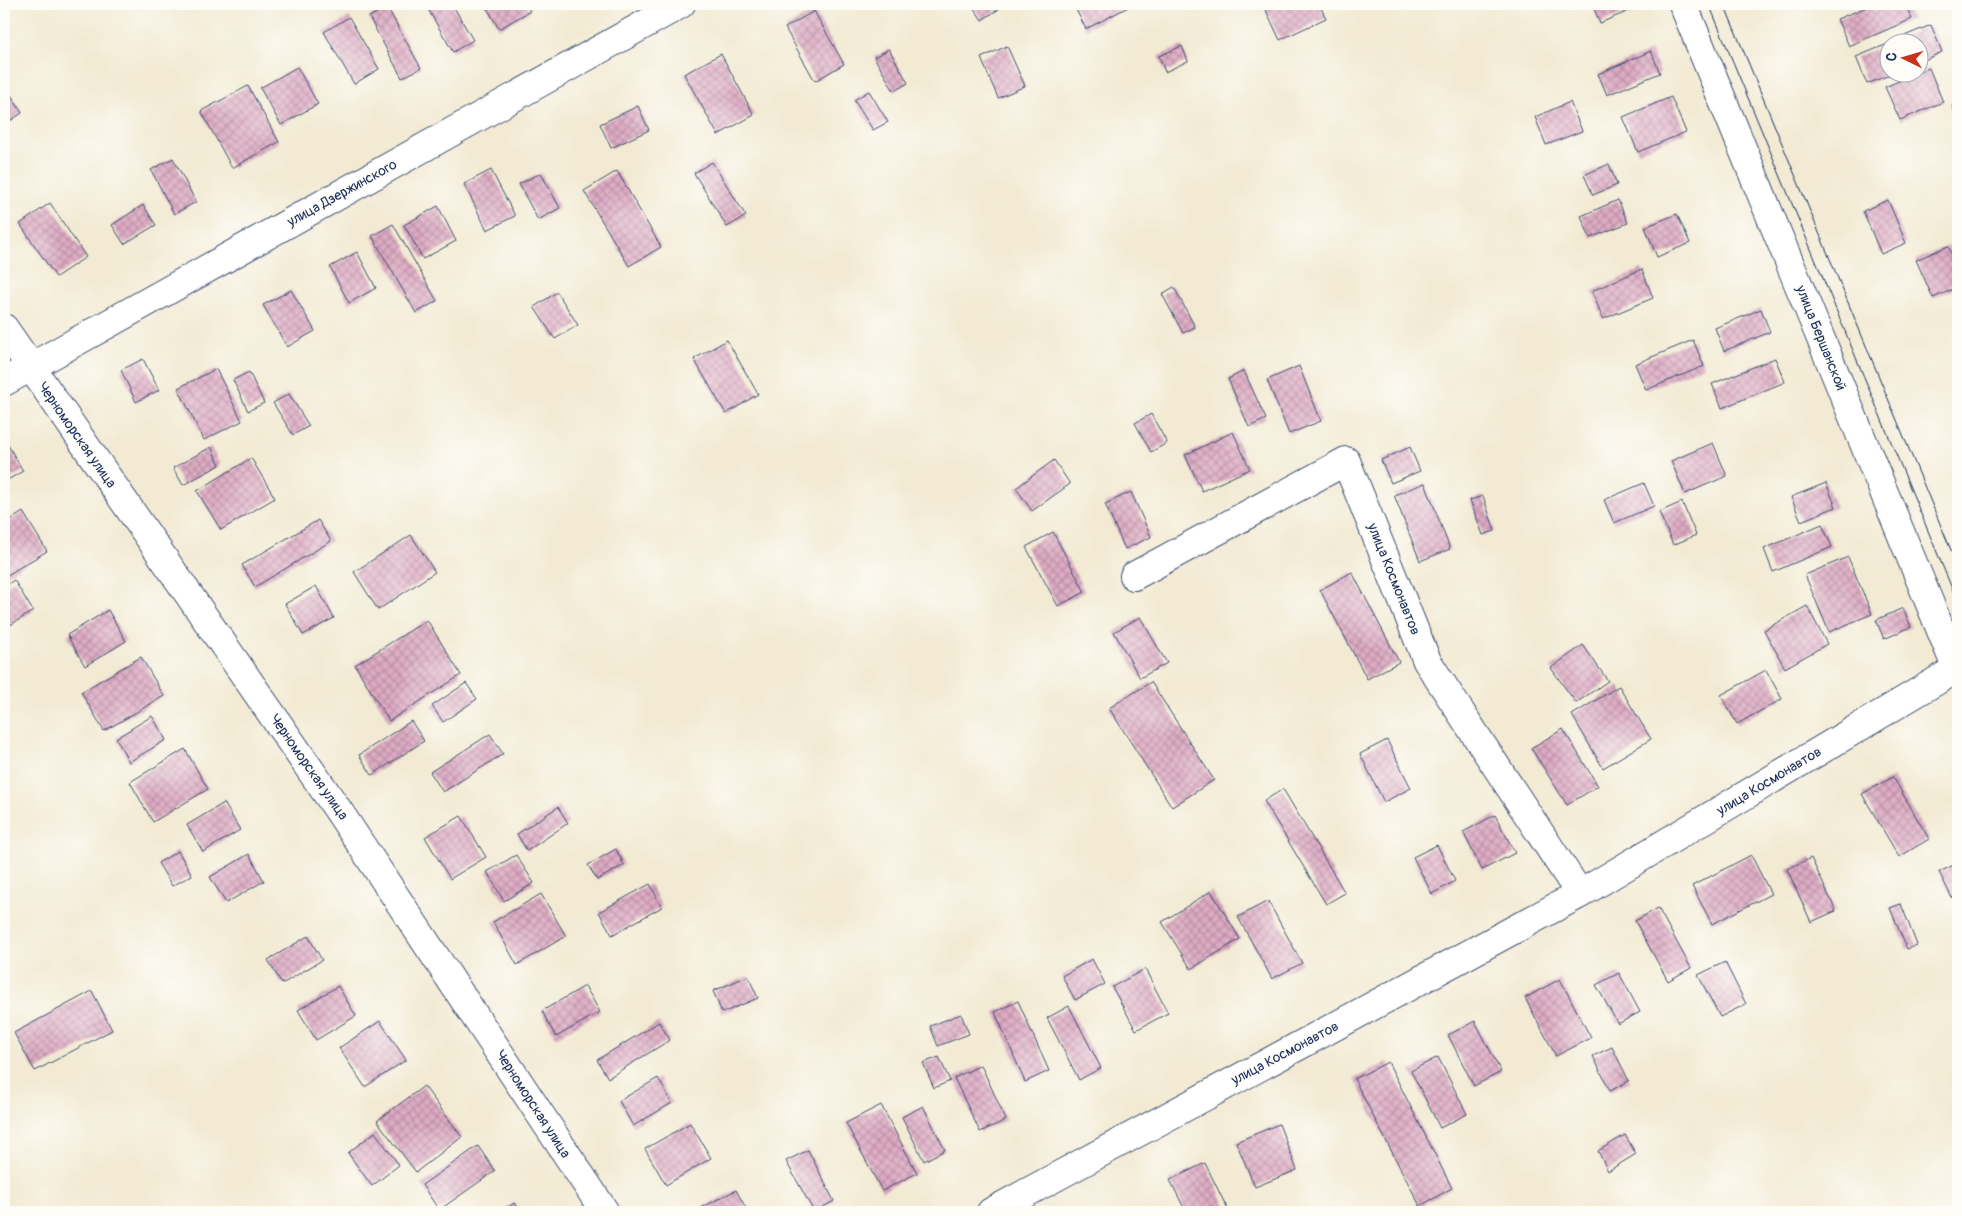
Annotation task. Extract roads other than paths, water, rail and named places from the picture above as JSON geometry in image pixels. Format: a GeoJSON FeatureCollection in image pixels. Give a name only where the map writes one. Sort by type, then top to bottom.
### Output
{"type":"FeatureCollection","features":[{"type":"Feature","properties":{"kind":"street","name":"улица Дзержинского"},"geometry":{"type":"LineString","coordinates":[[4,382],[681,4]]}},
{"type":"Feature","properties":{"kind":"street","name":"улица Бершанской"},"geometry":{"type":"LineString","coordinates":[[1683,4],[1958,670]]}},
{"type":"Feature","properties":{"kind":"street","name":"Черноморская улица"},"geometry":{"type":"LineString","coordinates":[[4,328],[336,807],[605,1212]]}},
{"type":"Feature","properties":{"kind":"street","name":"улица Космонавтов"},"geometry":{"type":"LineString","coordinates":[[1134,576],[1346,461],[1428,661],[1580,894]]}},
{"type":"Feature","properties":{"kind":"street","name":"улица Космонавтов"},"geometry":{"type":"LineString","coordinates":[[991,1212],[1580,894],[1958,670]]}},
{"type":"Feature","properties":{"kind":"tram line"},"geometry":{"type":"LineString","coordinates":[[1709,4],[1958,603]]}},
{"type":"Feature","properties":{"kind":"tram line"},"geometry":{"type":"LineString","coordinates":[[1724,4],[1958,567]]}}]}
